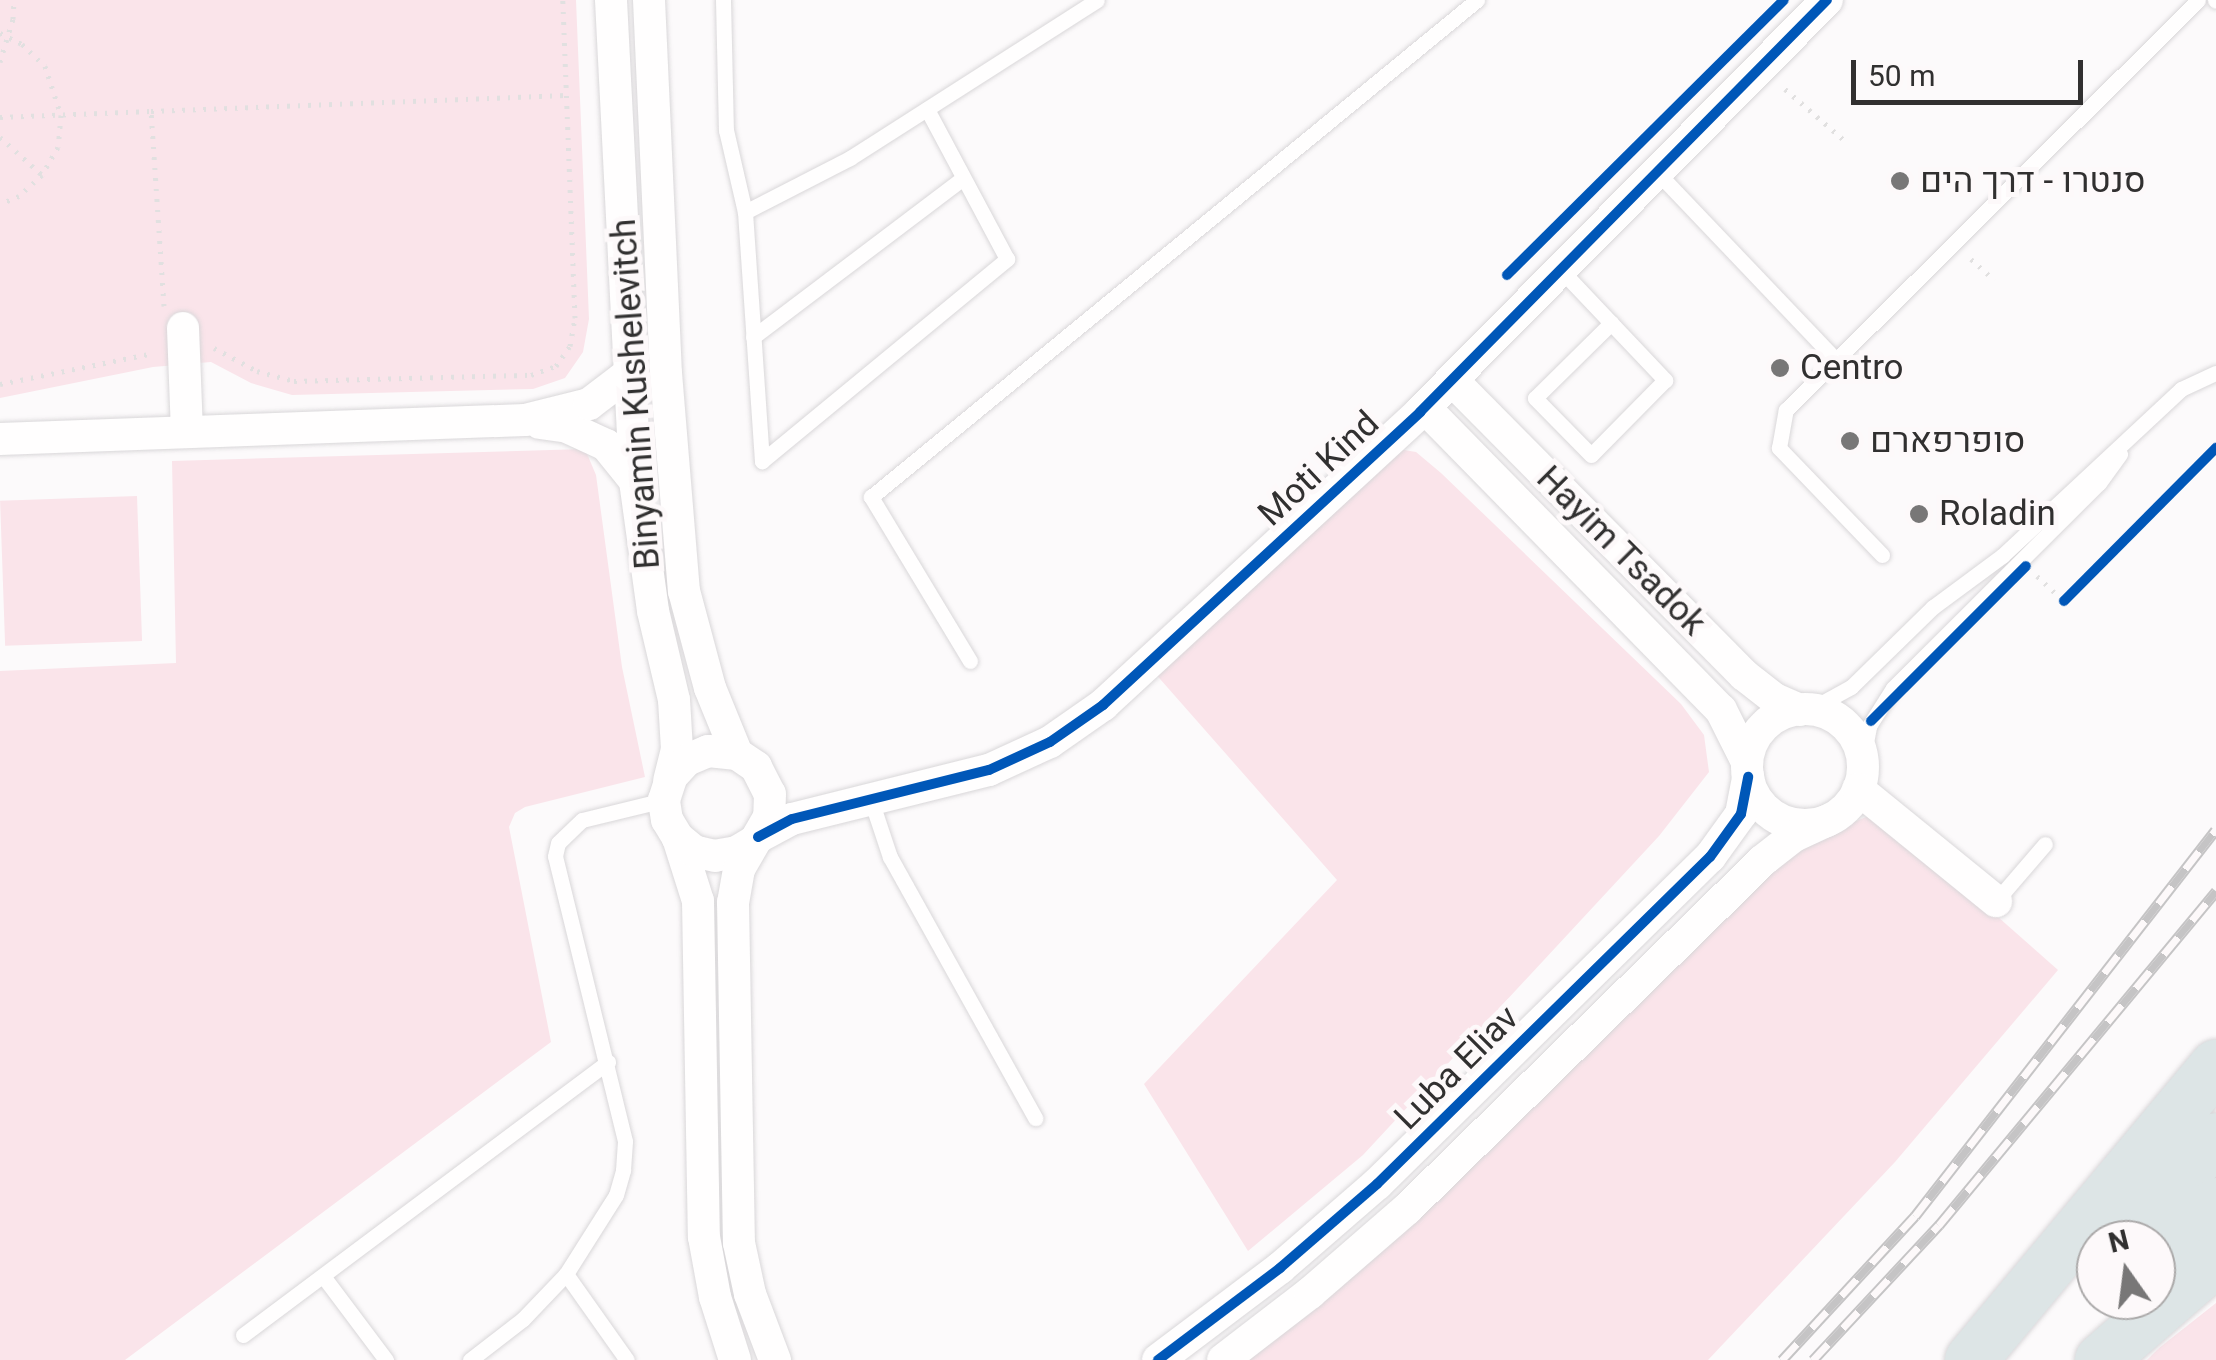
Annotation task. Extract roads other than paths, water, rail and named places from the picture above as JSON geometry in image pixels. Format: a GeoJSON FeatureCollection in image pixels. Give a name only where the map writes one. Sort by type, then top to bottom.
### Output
{"type":"FeatureCollection","features":[{"type":"Feature","properties":{"kind":"main road"},"geometry":{"type":"LineString","coordinates":[[1971,1360],[2216,1066]]}},
{"type":"Feature","properties":{"kind":"main road"},"geometry":{"type":"LineString","coordinates":[[2139,1220],[2216,1139]]}},
{"type":"Feature","properties":{"kind":"main road"},"geometry":{"type":"LineString","coordinates":[[2176,1246],[2216,1204]]}},
{"type":"Feature","properties":{"kind":"main road"},"geometry":{"type":"LineString","coordinates":[[2101,1360],[2216,1260]]}},
{"type":"Feature","properties":{"kind":"main road"},"geometry":{"type":"LineString","coordinates":[[2004,1360],[2076,1285]]}},
{"type":"Feature","properties":{"kind":"main road"},"geometry":{"type":"LineString","coordinates":[[2068,1360],[2106,1320]]}},
{"type":"Feature","properties":{"kind":"street","name":"Binyamin Kushelevitch"},"geometry":{"type":"LineString","coordinates":[[611,0],[635,482],[654,610],[674,700],[677,750],[666,792]]}},
{"type":"Feature","properties":{"kind":"street","name":"Binyamin Kushelevitch"},"geometry":{"type":"LineString","coordinates":[[649,0],[675,518],[694,638],[738,754]]}},
{"type":"Feature","properties":{"kind":"street","name":"Moti Kind"},"geometry":{"type":"LineString","coordinates":[[756,839],[792,819],[989,770],[1030,752],[1086,718],[1152,663],[1425,408],[1559,268],[1828,0]]}},
{"type":"Feature","properties":{"kind":"street"},"geometry":{"type":"LineString","coordinates":[[183,339],[188,430]]}},
{"type":"Feature","properties":{"kind":"street"},"geometry":{"type":"LineString","coordinates":[[525,420],[589,404],[631,372]]}},
{"type":"Feature","properties":{"kind":"street","name":"Hayim Tsadok"},"geometry":{"type":"LineString","coordinates":[[1452,380],[1744,675],[1775,699],[1805,710]]}},
{"type":"Feature","properties":{"kind":"street","name":"Hayim Tsadok"},"geometry":{"type":"LineString","coordinates":[[1425,408],[1721,710],[1748,769]]}},
{"type":"Feature","properties":{"kind":"street"},"geometry":{"type":"LineString","coordinates":[[0,439],[525,420],[567,426],[606,445],[635,482]]}},
{"type":"Feature","properties":{"kind":"street"},"geometry":{"type":"LineString","coordinates":[[1805,710],[1843,724],[1858,745],[1860,776],[1849,804],[1828,820],[1802,825],[1777,818],[1758,801],[1748,769],[1762,730],[1783,714],[1805,710]]}},
{"type":"Feature","properties":{"kind":"street"},"geometry":{"type":"LineString","coordinates":[[735,1360],[715,1297],[704,1237],[698,901],[678,838],[667,820],[666,792],[694,756],[715,751],[738,754],[756,767],[770,794],[768,817],[739,869],[734,896],[738,1230],[750,1294],[775,1360]]}},
{"type":"Feature","properties":{"kind":"street","name":"Luba Eliav"},"geometry":{"type":"LineString","coordinates":[[1158,1360],[1280,1268],[1377,1184],[1710,858],[1741,814],[1748,769]]}},
{"type":"Feature","properties":{"kind":"street"},"geometry":{"type":"LineString","coordinates":[[1860,776],[1996,901]]}},
{"type":"Feature","properties":{"kind":"street","name":"Luba Eliav"},"geometry":{"type":"LineString","coordinates":[[1222,1360],[1321,1284],[1407,1209],[1762,861],[1794,836],[1828,820]]}},
{"type":"Feature","properties":{"kind":"street"},"geometry":{"type":"LineString","coordinates":[[678,838],[708,856],[729,855],[756,839]]}},
{"type":"Feature","properties":{"kind":"lane"},"geometry":{"type":"LineString","coordinates":[[724,0],[726,130],[745,212],[762,461],[1007,259],[927,109]]}},
{"type":"Feature","properties":{"kind":"lane"},"geometry":{"type":"LineString","coordinates":[[745,212],[850,158],[1098,0]]}},
{"type":"Feature","properties":{"kind":"lane"},"geometry":{"type":"LineString","coordinates":[[970,662],[871,497],[1476,0]]}},
{"type":"Feature","properties":{"kind":"lane"},"geometry":{"type":"LineString","coordinates":[[1882,554],[1779,448],[1786,410],[2198,0]]}},
{"type":"Feature","properties":{"kind":"lane"},"geometry":{"type":"LineString","coordinates":[[1656,171],[1836,360]]}},
{"type":"Feature","properties":{"kind":"lane"},"geometry":{"type":"LineString","coordinates":[[754,337],[963,178]]}},
{"type":"Feature","properties":{"kind":"lane"},"geometry":{"type":"LineString","coordinates":[[1559,268],[1612,323],[1665,380],[1591,455],[1535,398],[1612,323]]}},
{"type":"Feature","properties":{"kind":"lane"},"geometry":{"type":"LineString","coordinates":[[1805,710],[1846,692],[1939,601],[2002,556],[2078,480],[2131,439],[2181,389],[2216,373]]}},
{"type":"Feature","properties":{"kind":"lane"},"geometry":{"type":"LineString","coordinates":[[1860,776],[1866,734],[1884,698],[2099,484],[2131,439]]}},
{"type":"Feature","properties":{"kind":"lane"},"geometry":{"type":"LineString","coordinates":[[482,1357],[566,1274],[616,1195],[623,1170],[625,1140],[555,856],[570,828],[582,820],[666,792]]}},
{"type":"Feature","properties":{"kind":"lane"},"geometry":{"type":"LineString","coordinates":[[871,800],[890,857],[1035,1118]]}},
{"type":"Feature","properties":{"kind":"lane"},"geometry":{"type":"LineString","coordinates":[[1996,901],[2045,844]]}},
{"type":"Feature","properties":{"kind":"lane"},"geometry":{"type":"LineString","coordinates":[[242,1335],[608,1062]]}},
{"type":"Feature","properties":{"kind":"lane"},"geometry":{"type":"LineString","coordinates":[[566,1274],[627,1360]]}},
{"type":"Feature","properties":{"kind":"lane"},"geometry":{"type":"LineString","coordinates":[[323,1276],[386,1360]]}},
{"type":"Feature","properties":{"kind":"railway"},"geometry":{"type":"LineString","coordinates":[[1782,1360],[1915,1216],[2216,830]]}},
{"type":"Feature","properties":{"kind":"railway"},"geometry":{"type":"LineString","coordinates":[[1813,1360],[1939,1225],[2216,891]]}},
{"type":"Feature","properties":{"kind":"place","name":"סנטרו - דרך הים"},"geometry":{"type":"Point","coordinates":[1900,181]}},
{"type":"Feature","properties":{"kind":"place","name":"Centro"},"geometry":{"type":"Point","coordinates":[1780,368]}},
{"type":"Feature","properties":{"kind":"place","name":"סופרפארם"},"geometry":{"type":"Point","coordinates":[1850,441]}},
{"type":"Feature","properties":{"kind":"place","name":"Roladin"},"geometry":{"type":"Point","coordinates":[1919,514]}}]}
